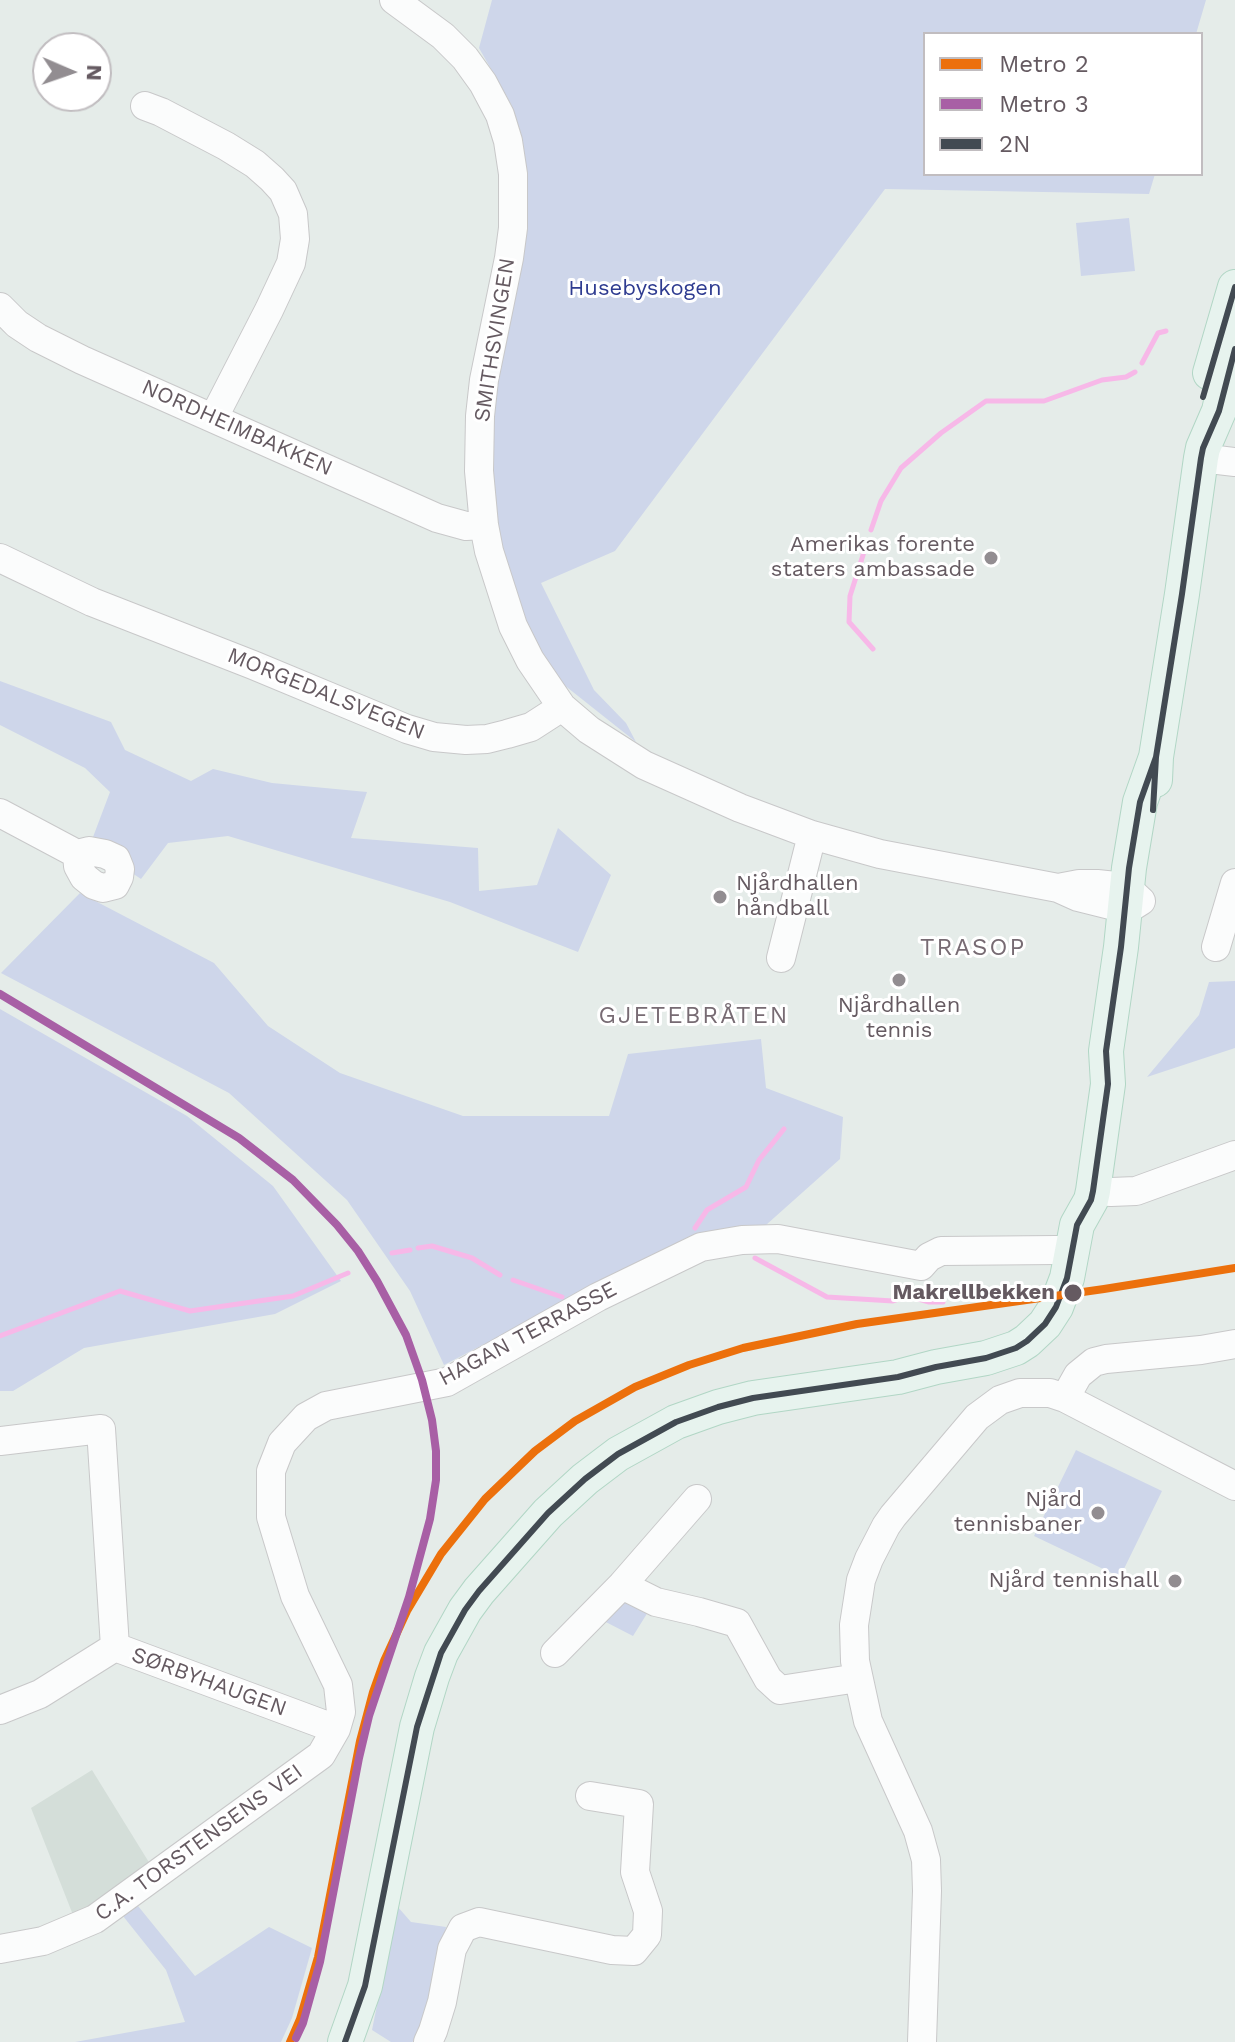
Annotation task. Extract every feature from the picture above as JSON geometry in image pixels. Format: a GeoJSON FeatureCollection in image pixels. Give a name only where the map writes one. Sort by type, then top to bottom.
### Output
{"type":"FeatureCollection","features":[{"type":"Feature","properties":{"kind":"main road"},"geometry":{"type":"LineString","coordinates":[[345,2042],[365,1986],[424,1701],[441,1653],[479,1591],[548,1513],[618,1454],[696,1414],[753,1398],[898,1377],[958,1381],[1019,1366],[1057,1340],[1057,1323],[1079,1299],[1070,1268],[1077,1225],[1092,1195],[1108,1084],[1121,1053],[1131,899],[1154,804],[1156,757],[1202,453],[1201,410],[1235,287]]}},
{"type":"Feature","properties":{"kind":"main road"},"geometry":{"type":"LineString","coordinates":[[1202,453],[1219,411],[1235,349]]}},
{"type":"Feature","properties":{"kind":"street","name":"SMITHSVINGEN"},"geometry":{"type":"LineString","coordinates":[[394,0],[443,36],[465,58],[500,115],[510,152],[513,228],[480,416],[479,471],[484,525],[513,626],[530,660],[562,707]]}},
{"type":"Feature","properties":{"kind":"street"},"geometry":{"type":"LineString","coordinates":[[145,106],[255,164],[283,191],[293,214],[295,239],[291,263],[214,417]]}},
{"type":"Feature","properties":{"kind":"street","name":"NORDHEIMBAKKEN"},"geometry":{"type":"LineString","coordinates":[[0,307],[17,324],[38,338],[142,386],[437,518],[466,526],[484,525]]}},
{"type":"Feature","properties":{"kind":"street"},"geometry":{"type":"LineString","coordinates":[[1202,453],[1235,462]]}},
{"type":"Feature","properties":{"kind":"street","name":"MORGEDALSVEGEN"},"geometry":{"type":"LineString","coordinates":[[0,558],[92,602],[407,729],[434,737],[487,739],[531,727],[562,707]]}},
{"type":"Feature","properties":{"kind":"street"},"geometry":{"type":"LineString","coordinates":[[562,707],[589,730],[644,765],[740,808],[812,835],[880,854],[1058,888],[1097,884],[1131,899]]}},
{"type":"Feature","properties":{"kind":"street"},"geometry":{"type":"LineString","coordinates":[[0,813],[77,854]]}},
{"type":"Feature","properties":{"kind":"street"},"geometry":{"type":"LineString","coordinates":[[781,958],[812,835]]}},
{"type":"Feature","properties":{"kind":"street"},"geometry":{"type":"LineString","coordinates":[[1216,947],[1235,883]]}},
{"type":"Feature","properties":{"kind":"street"},"geometry":{"type":"LineString","coordinates":[[1092,1195],[1136,1191],[1235,1155]]}},
{"type":"Feature","properties":{"kind":"street","name":"HAGAN TERRASSE"},"geometry":{"type":"LineString","coordinates":[[336,1729],[341,1712],[338,1685],[295,1596],[271,1517],[271,1471],[282,1443],[306,1417],[326,1406],[447,1382],[598,1297],[701,1247],[742,1240],[778,1239],[921,1266],[941,1251],[1070,1268]]}},
{"type":"Feature","properties":{"kind":"street"},"geometry":{"type":"LineString","coordinates":[[1065,1398],[1078,1375],[1094,1362],[1235,1344]]}},
{"type":"Feature","properties":{"kind":"street"},"geometry":{"type":"LineString","coordinates":[[922,2042],[926,1860],[918,1831],[868,1721],[855,1661],[854,1625],[861,1580],[893,1516],[977,1417],[1000,1400],[1020,1393],[1050,1393],[1065,1398],[1235,1486]]}},
{"type":"Feature","properties":{"kind":"street"},"geometry":{"type":"LineString","coordinates":[[0,1441],[101,1429],[115,1647]]}},
{"type":"Feature","properties":{"kind":"street"},"geometry":{"type":"LineString","coordinates":[[555,1653],[622,1585],[697,1499]]}},
{"type":"Feature","properties":{"kind":"street"},"geometry":{"type":"LineString","coordinates":[[622,1585],[656,1602],[737,1623],[768,1679],[780,1690],[858,1678]]}},
{"type":"Feature","properties":{"kind":"street","name":"SØRBYHAUGEN"},"geometry":{"type":"LineString","coordinates":[[0,1710],[40,1694],[115,1647],[336,1729]]}},
{"type":"Feature","properties":{"kind":"street","name":"C.A. TORSTENSENS VEI"},"geometry":{"type":"LineString","coordinates":[[0,1949],[43,1941],[95,1919],[321,1755],[336,1729]]}},
{"type":"Feature","properties":{"kind":"street"},"geometry":{"type":"LineString","coordinates":[[428,2042],[442,2002],[452,1949],[463,1928],[479,1922],[612,1950],[634,1951],[647,1935],[648,1911],[635,1872],[639,1804],[590,1796]]}},
{"type":"Feature","properties":{"kind":"shaded area"},"geometry":{"type":"Polygon","coordinates":[[[92,1770],[150,1864],[88,1908],[73,1915],[31,1808],[92,1770]]]}},
{"type":"Feature","properties":{"kind":"green space","name":"Husebyskogen"},"geometry":{"type":"Polygon","coordinates":[[[492,0],[1206,0],[1197,32],[923,32],[923,176],[1154,176],[1149,194],[885,189],[615,551],[541,583],[594,690],[626,723],[636,742],[544,669],[498,552],[489,432],[528,184],[512,106],[479,48],[492,0]]]}},
{"type":"Feature","properties":{"kind":"green space"},"geometry":{"type":"Polygon","coordinates":[[[1129,218],[1135,271],[1081,276],[1076,223],[1129,218]]]}},
{"type":"Feature","properties":{"kind":"green space"},"geometry":{"type":"Polygon","coordinates":[[[0,681],[111,722],[125,750],[191,781],[213,769],[272,783],[367,792],[351,838],[478,848],[479,891],[537,885],[558,828],[611,875],[578,952],[450,902],[228,836],[168,843],[141,879],[90,845],[110,792],[85,768],[0,725],[0,681]]]}},
{"type":"Feature","properties":{"kind":"green space"},"geometry":{"type":"Polygon","coordinates":[[[80,893],[214,963],[268,1026],[340,1073],[463,1116],[609,1116],[628,1054],[761,1039],[766,1088],[843,1117],[840,1159],[766,1225],[683,1241],[444,1365],[410,1291],[347,1200],[229,1093],[1,973],[80,893]]]}},
{"type":"Feature","properties":{"kind":"green space"},"geometry":{"type":"Polygon","coordinates":[[[1235,981],[1235,1048],[1147,1077],[1199,1015],[1209,982],[1235,981]]]}},
{"type":"Feature","properties":{"kind":"green space"},"geometry":{"type":"Polygon","coordinates":[[[0,1009],[187,1116],[273,1186],[341,1281],[275,1314],[84,1348],[13,1391],[0,1391],[0,1009]]]}},
{"type":"Feature","properties":{"kind":"green space","name":"Njård tennisbaner"},"geometry":{"type":"Polygon","coordinates":[[[1076,1450],[1162,1491],[1120,1577],[1034,1536],[1076,1450]]]}},
{"type":"Feature","properties":{"kind":"green space"},"geometry":{"type":"Polygon","coordinates":[[[624,1597],[648,1612],[633,1636],[600,1619],[624,1597]]]}},
{"type":"Feature","properties":{"kind":"green space"},"geometry":{"type":"Polygon","coordinates":[[[138,1906],[195,1976],[269,1927],[312,1948],[292,2018],[281,2042],[75,2042],[185,2022],[166,1970],[123,1916],[138,1906]]]}},
{"type":"Feature","properties":{"kind":"green space"},"geometry":{"type":"Polygon","coordinates":[[[397,1906],[411,1922],[446,1927],[432,2001],[412,2042],[391,2042],[372,2030],[397,1906]]]}},
{"type":"Feature","properties":{"kind":"waterway"},"geometry":{"type":"LineString","coordinates":[[1142,363],[1158,333],[1166,331]]}},
{"type":"Feature","properties":{"kind":"waterway"},"geometry":{"type":"LineString","coordinates":[[871,530],[881,501],[901,468],[941,433],[986,401],[1044,401],[1135,372]]}},
{"type":"Feature","properties":{"kind":"waterway"},"geometry":{"type":"LineString","coordinates":[[864,552],[850,596],[849,622],[873,649]]}},
{"type":"Feature","properties":{"kind":"waterway"},"geometry":{"type":"LineString","coordinates":[[695,1228],[707,1210],[746,1187],[759,1160],[784,1129]]}},
{"type":"Feature","properties":{"kind":"waterway","name":"Makrellbekken"},"geometry":{"type":"LineString","coordinates":[[418,1248],[432,1246],[472,1258],[500,1275]]}},
{"type":"Feature","properties":{"kind":"waterway","name":"Makrellbekken"},"geometry":{"type":"LineString","coordinates":[[392,1253],[410,1250]]}},
{"type":"Feature","properties":{"kind":"waterway","name":"Makrellbekken"},"geometry":{"type":"LineString","coordinates":[[755,1258],[827,1297],[893,1301],[915,1298],[943,1302]]}},
{"type":"Feature","properties":{"kind":"waterway","name":"Makrellbekken"},"geometry":{"type":"LineString","coordinates":[[0,1336],[120,1291],[190,1311],[293,1296],[348,1273]]}},
{"type":"Feature","properties":{"kind":"waterway","name":"Makrellbekken"},"geometry":{"type":"LineString","coordinates":[[513,1280],[562,1297]]}},
{"type":"Feature","properties":{"kind":"metro line","name":"3"},"geometry":{"type":"LineString","coordinates":[[0,994],[239,1138],[293,1180],[358,1251],[406,1335],[422,1380],[436,1451],[436,1480],[430,1519],[409,1597],[369,1716],[320,1962],[296,2038]]}},
{"type":"Feature","properties":{"kind":"metro line","name":"2"},"geometry":{"type":"LineString","coordinates":[[290,2042],[318,1957],[360,1741],[384,1661],[407,1611],[441,1554],[485,1499],[535,1451],[575,1421],[635,1387],[743,1348],[857,1324],[1235,1268]]}},
{"type":"Feature","properties":{"kind":"transit line","name":"2N"},"geometry":{"type":"LineString","coordinates":[[1203,397],[1235,287]]}},
{"type":"Feature","properties":{"kind":"transit line","name":"2N"},"geometry":{"type":"LineString","coordinates":[[1153,810],[1156,757],[1201,458],[1219,411],[1235,349]]}},
{"type":"Feature","properties":{"kind":"transit line","name":"2N"},"geometry":{"type":"LineString","coordinates":[[345,2042],[365,1986],[417,1727],[441,1653],[479,1591],[548,1513],[618,1454],[676,1422],[753,1398],[898,1377],[986,1358],[1027,1341],[1045,1324],[1056,1307],[1067,1278],[1077,1225],[1093,1191],[1108,1084],[1106,1051],[1129,868],[1140,802],[1156,757]]}},
{"type":"Feature","properties":{"kind":"place","name":"Amerikas forente staters ambassade"},"geometry":{"type":"Point","coordinates":[991,558]}},
{"type":"Feature","properties":{"kind":"place","name":"Njårdhallen håndball"},"geometry":{"type":"Point","coordinates":[720,897]}},
{"type":"Feature","properties":{"kind":"place","name":"Njårdhallen tennis"},"geometry":{"type":"Point","coordinates":[899,980]}},
{"type":"Feature","properties":{"kind":"place","name":"Makrellbekken"},"geometry":{"type":"Point","coordinates":[1073,1293]}},
{"type":"Feature","properties":{"kind":"place","name":"Njård tennisbaner"},"geometry":{"type":"Point","coordinates":[1098,1513]}},
{"type":"Feature","properties":{"kind":"place","name":"Njård tennishall"},"geometry":{"type":"Point","coordinates":[1175,1581]}},
{"type":"Feature","properties":{"kind":"district","name":"TRASOP"},"geometry":{"type":"Point","coordinates":[973,948]}},
{"type":"Feature","properties":{"kind":"district","name":"GJETEBRÅTEN"},"geometry":{"type":"Point","coordinates":[694,1016]}}]}
